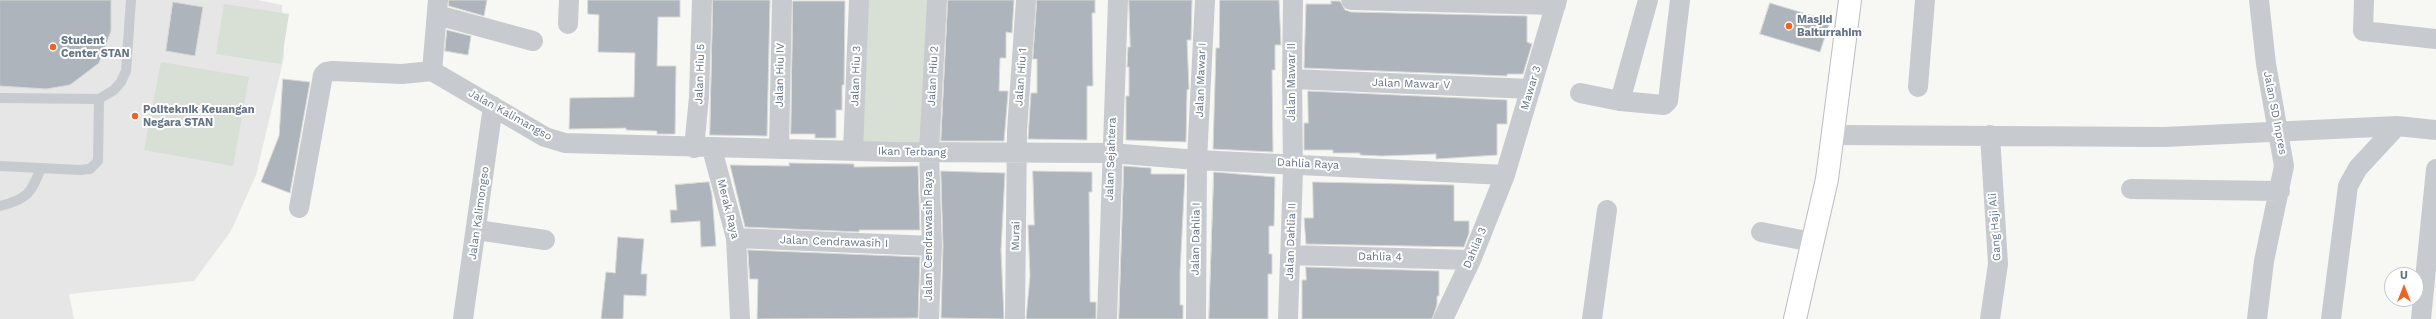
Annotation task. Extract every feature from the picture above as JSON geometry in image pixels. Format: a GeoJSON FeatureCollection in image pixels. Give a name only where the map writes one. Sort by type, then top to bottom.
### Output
{"type":"FeatureCollection","features":[{"type":"Feature","properties":{"kind":"street"},"geometry":{"type":"LineString","coordinates":[[568,24],[569,0]]}},
{"type":"Feature","properties":{"kind":"street","name":"Jalan Hiu 5"},"geometry":{"type":"LineString","coordinates":[[702,0],[699,97],[703,148]]}},
{"type":"Feature","properties":{"kind":"street","name":"Jalan Hiu IV"},"geometry":{"type":"LineString","coordinates":[[779,149],[782,0]]}},
{"type":"Feature","properties":{"kind":"street","name":"Jalan Hiu 3"},"geometry":{"type":"LineString","coordinates":[[853,151],[858,0]]}},
{"type":"Feature","properties":{"kind":"street","name":"Jalan Hiu 2"},"geometry":{"type":"LineString","coordinates":[[929,153],[937,0]]}},
{"type":"Feature","properties":{"kind":"street","name":"Jalan Hiu 1"},"geometry":{"type":"LineString","coordinates":[[1018,153],[1017,131],[1026,0]]}},
{"type":"Feature","properties":{"kind":"street","name":"Jalan Sejahtera"},"geometry":{"type":"LineString","coordinates":[[1106,319],[1111,153],[1118,0]]}},
{"type":"Feature","properties":{"kind":"street","name":"Jalan Mawar I"},"geometry":{"type":"LineString","coordinates":[[1197,160],[1205,0]]}},
{"type":"Feature","properties":{"kind":"street","name":"Jalan Mawar II"},"geometry":{"type":"LineString","coordinates":[[1293,0],[1293,163]]}},
{"type":"Feature","properties":{"kind":"street"},"geometry":{"type":"LineString","coordinates":[[1351,0],[1556,2]]}},
{"type":"Feature","properties":{"kind":"street"},"geometry":{"type":"LineString","coordinates":[[1620,101],[1648,0]]}},
{"type":"Feature","properties":{"kind":"street"},"geometry":{"type":"LineString","coordinates":[[1580,93],[1620,101],[1657,106],[1664,105],[1668,101],[1680,0]]}},
{"type":"Feature","properties":{"kind":"street"},"geometry":{"type":"LineString","coordinates":[[1795,319],[1812,242],[1822,178],[1834,136],[1850,0]]}},
{"type":"Feature","properties":{"kind":"street"},"geometry":{"type":"LineString","coordinates":[[1918,87],[1925,0]]}},
{"type":"Feature","properties":{"kind":"street","name":"Jalan SD Inpres"},"geometry":{"type":"LineString","coordinates":[[2257,319],[2264,261],[2280,191],[2284,156],[2266,64],[2259,0]]}},
{"type":"Feature","properties":{"kind":"street"},"geometry":{"type":"LineString","coordinates":[[2364,0],[2361,28],[2367,32],[2436,39]]}},
{"type":"Feature","properties":{"kind":"street","name":"Mawar 3"},"geometry":{"type":"LineString","coordinates":[[1505,176],[1556,2]]}},
{"type":"Feature","properties":{"kind":"street"},"geometry":{"type":"LineString","coordinates":[[299,208],[322,75],[332,70],[402,74],[432,70],[438,8],[533,40]]}},
{"type":"Feature","properties":{"kind":"street","name":"Jalan Kalimangso"},"geometry":{"type":"LineString","coordinates":[[432,70],[545,137],[560,142],[703,148]]}},
{"type":"Feature","properties":{"kind":"street","name":"Jalan Mawar V"},"geometry":{"type":"LineString","coordinates":[[1292,79],[1531,89]]}},
{"type":"Feature","properties":{"kind":"street","name":"Jalan Kalimongso"},"geometry":{"type":"LineString","coordinates":[[463,319],[477,230],[493,106]]}},
{"type":"Feature","properties":{"kind":"street"},"geometry":{"type":"LineString","coordinates":[[1834,136],[1990,135],[2164,137],[2278,130],[2397,126],[2436,130]]}},
{"type":"Feature","properties":{"kind":"street"},"geometry":{"type":"LineString","coordinates":[[2331,319],[2348,186],[2358,168],[2397,126]]}},
{"type":"Feature","properties":{"kind":"street","name":"Gang Haji Ali"},"geometry":{"type":"LineString","coordinates":[[1990,135],[1998,264],[1990,319]]}},
{"type":"Feature","properties":{"kind":"street","name":"Ikan Terbang"},"geometry":{"type":"LineString","coordinates":[[703,148],[929,153],[1111,153]]}},
{"type":"Feature","properties":{"kind":"street","name":"Merak Raya"},"geometry":{"type":"LineString","coordinates":[[703,148],[736,238],[740,319]]}},
{"type":"Feature","properties":{"kind":"street","name":"Jalan Cendrawasih Raya"},"geometry":{"type":"LineString","coordinates":[[929,153],[932,246],[929,319]]}},
{"type":"Feature","properties":{"kind":"street","name":"Murai"},"geometry":{"type":"LineString","coordinates":[[1015,319],[1018,153]]}},
{"type":"Feature","properties":{"kind":"street","name":"Dahlia Raya"},"geometry":{"type":"LineString","coordinates":[[1111,153],[1197,160],[1293,163],[1505,176]]}},
{"type":"Feature","properties":{"kind":"street","name":"Jalan Dahlia I"},"geometry":{"type":"LineString","coordinates":[[1196,319],[1197,160]]}},
{"type":"Feature","properties":{"kind":"street","name":"Jalan Dahlia II"},"geometry":{"type":"LineString","coordinates":[[1288,319],[1293,163]]}},
{"type":"Feature","properties":{"kind":"street"},"geometry":{"type":"LineString","coordinates":[[2427,315],[2436,169]]}},
{"type":"Feature","properties":{"kind":"street","name":"Dahlia 3"},"geometry":{"type":"LineString","coordinates":[[1442,319],[1471,260],[1505,176]]}},
{"type":"Feature","properties":{"kind":"street"},"geometry":{"type":"LineString","coordinates":[[2131,189],[2280,191]]}},
{"type":"Feature","properties":{"kind":"street"},"geometry":{"type":"LineString","coordinates":[[1592,319],[1607,210]]}},
{"type":"Feature","properties":{"kind":"street"},"geometry":{"type":"LineString","coordinates":[[477,230],[544,240]]}},
{"type":"Feature","properties":{"kind":"street"},"geometry":{"type":"LineString","coordinates":[[1761,232],[1812,242]]}},
{"type":"Feature","properties":{"kind":"street","name":"Jalan Cendrawasih I"},"geometry":{"type":"LineString","coordinates":[[736,238],[932,246]]}},
{"type":"Feature","properties":{"kind":"street","name":"Dahlia 4"},"geometry":{"type":"LineString","coordinates":[[1290,255],[1471,260]]}},
{"type":"Feature","properties":{"kind":"lane"},"geometry":{"type":"LineString","coordinates":[[0,98],[99,98],[114,90],[121,82],[126,71],[131,0]]}},
{"type":"Feature","properties":{"kind":"lane"},"geometry":{"type":"LineString","coordinates":[[0,166],[80,170],[90,168],[98,161],[99,98]]}},
{"type":"Feature","properties":{"kind":"lane"},"geometry":{"type":"LineString","coordinates":[[0,206],[18,200],[31,192],[41,168]]}},
{"type":"Feature","properties":{"kind":"shaded area","name":"Politeknik Keuangan Negara STAN"},"geometry":{"type":"Polygon","coordinates":[[[0,0],[257,0],[282,5],[284,57],[256,175],[231,231],[194,281],[69,294],[74,319],[0,319],[0,0]]]}},
{"type":"Feature","properties":{"kind":"shaded area"},"geometry":{"type":"Polygon","coordinates":[[[859,0],[937,0],[929,153],[853,151],[859,0]]]}},
{"type":"Feature","properties":{"kind":"shaded area"},"geometry":{"type":"Polygon","coordinates":[[[224,4],[289,14],[281,64],[216,54],[224,4]]]}},
{"type":"Feature","properties":{"kind":"shaded area"},"geometry":{"type":"Polygon","coordinates":[[[161,62],[249,77],[233,166],[144,150],[161,62]]]}},
{"type":"Feature","properties":{"kind":"building","name":"Student Center STAN"},"geometry":{"type":"Polygon","coordinates":[[[0,0],[111,0],[111,31],[99,63],[70,85],[46,89],[0,86],[0,0]]]}},
{"type":"Feature","properties":{"kind":"building"},"geometry":{"type":"Polygon","coordinates":[[[449,0],[487,0],[484,16],[449,6],[449,0]]]}},
{"type":"Feature","properties":{"kind":"building"},"geometry":{"type":"Polygon","coordinates":[[[588,0],[680,0],[680,17],[658,17],[657,66],[676,66],[675,134],[657,134],[657,131],[626,130],[626,128],[569,129],[570,98],[634,97],[635,53],[598,52],[599,15],[588,14],[588,0]]]}},
{"type":"Feature","properties":{"kind":"building"},"geometry":{"type":"Polygon","coordinates":[[[713,0],[770,0],[767,136],[710,135],[713,0]]]}},
{"type":"Feature","properties":{"kind":"building"},"geometry":{"type":"Polygon","coordinates":[[[948,0],[1014,0],[1012,33],[1006,32],[1006,58],[1000,58],[999,91],[1008,91],[1004,141],[941,141],[948,0]]]}},
{"type":"Feature","properties":{"kind":"building"},"geometry":{"type":"Polygon","coordinates":[[[1037,0],[1095,0],[1095,13],[1092,13],[1093,86],[1087,86],[1087,140],[1028,139],[1031,93],[1037,93],[1037,59],[1033,59],[1037,0]]]}},
{"type":"Feature","properties":{"kind":"building"},"geometry":{"type":"Polygon","coordinates":[[[1129,0],[1192,0],[1191,40],[1187,40],[1189,89],[1187,90],[1186,142],[1126,140],[1126,96],[1129,96],[1129,67],[1127,67],[1128,47],[1130,47],[1129,0]]]}},
{"type":"Feature","properties":{"kind":"building"},"geometry":{"type":"Polygon","coordinates":[[[1220,0],[1279,0],[1281,45],[1275,45],[1275,70],[1272,70],[1273,152],[1213,149],[1216,48],[1219,48],[1220,0]]]}},
{"type":"Feature","properties":{"kind":"building"},"geometry":{"type":"Polygon","coordinates":[[[793,1],[845,1],[844,85],[842,85],[842,110],[836,110],[836,138],[815,138],[815,134],[791,134],[793,1]]]}},
{"type":"Feature","properties":{"kind":"building"},"geometry":{"type":"Polygon","coordinates":[[[1331,1],[1340,1],[1345,10],[1351,12],[1527,16],[1527,42],[1532,44],[1523,74],[1507,74],[1507,76],[1304,68],[1306,4],[1331,4],[1331,1]]]}},
{"type":"Feature","properties":{"kind":"building"},"geometry":{"type":"Polygon","coordinates":[[[173,2],[203,7],[195,56],[166,51],[173,2]]]}},
{"type":"Feature","properties":{"kind":"building"},"geometry":{"type":"Polygon","coordinates":[[[1770,3],[1830,21],[1820,52],[1760,34],[1770,3]]]}},
{"type":"Feature","properties":{"kind":"building"},"geometry":{"type":"Polygon","coordinates":[[[447,30],[471,36],[468,55],[445,51],[447,30]]]}},
{"type":"Feature","properties":{"kind":"building"},"geometry":{"type":"Polygon","coordinates":[[[283,79],[310,82],[290,193],[261,182],[279,136],[283,79]]]}},
{"type":"Feature","properties":{"kind":"building"},"geometry":{"type":"Polygon","coordinates":[[[1308,91],[1507,100],[1507,124],[1497,124],[1497,155],[1436,159],[1436,154],[1382,156],[1360,155],[1360,153],[1333,153],[1333,150],[1304,150],[1304,123],[1308,123],[1308,91]]]}},
{"type":"Feature","properties":{"kind":"building"},"geometry":{"type":"Polygon","coordinates":[[[789,163],[854,164],[854,167],[918,166],[920,230],[859,230],[859,232],[745,227],[730,165],[789,166],[789,163]]]}},
{"type":"Feature","properties":{"kind":"building"},"geometry":{"type":"Polygon","coordinates":[[[1124,166],[1151,168],[1151,174],[1185,174],[1180,273],[1180,305],[1183,305],[1183,319],[1119,319],[1124,166]]]}},
{"type":"Feature","properties":{"kind":"building"},"geometry":{"type":"Polygon","coordinates":[[[941,171],[1005,173],[1001,250],[1004,319],[941,318],[943,246],[941,171]]]}},
{"type":"Feature","properties":{"kind":"building"},"geometry":{"type":"Polygon","coordinates":[[[1033,171],[1092,172],[1092,192],[1089,192],[1090,302],[1096,302],[1096,319],[1026,319],[1030,276],[1028,225],[1034,225],[1033,171]]]}},
{"type":"Feature","properties":{"kind":"building"},"geometry":{"type":"Polygon","coordinates":[[[1214,172],[1275,177],[1274,226],[1269,226],[1269,254],[1272,254],[1272,274],[1268,274],[1268,319],[1209,319],[1214,172]]]}},
{"type":"Feature","properties":{"kind":"building"},"geometry":{"type":"Polygon","coordinates":[[[709,182],[712,195],[716,246],[701,247],[700,221],[671,223],[670,210],[677,210],[675,185],[709,182]]]}},
{"type":"Feature","properties":{"kind":"building"},"geometry":{"type":"Polygon","coordinates":[[[1313,182],[1454,185],[1454,221],[1469,221],[1469,233],[1464,247],[1306,244],[1304,218],[1313,218],[1313,182]]]}},
{"type":"Feature","properties":{"kind":"building"},"geometry":{"type":"Polygon","coordinates":[[[618,237],[644,239],[641,274],[647,274],[646,296],[624,295],[623,319],[601,319],[606,272],[615,273],[618,237]]]}},
{"type":"Feature","properties":{"kind":"building"},"geometry":{"type":"Polygon","coordinates":[[[748,250],[920,257],[918,318],[757,319],[758,279],[750,279],[748,250]]]}},
{"type":"Feature","properties":{"kind":"building"},"geometry":{"type":"Polygon","coordinates":[[[1306,267],[1439,271],[1439,296],[1437,296],[1437,305],[1432,319],[1302,319],[1302,280],[1306,280],[1306,267]]]}},
{"type":"Feature","properties":{"kind":"place","name":"Masjid Baiturrahim"},"geometry":{"type":"Point","coordinates":[1789,26]}},
{"type":"Feature","properties":{"kind":"place","name":"Student Center STAN"},"geometry":{"type":"Point","coordinates":[53,47]}},
{"type":"Feature","properties":{"kind":"place","name":"Politeknik Keuangan Negara STAN"},"geometry":{"type":"Point","coordinates":[135,116]}}]}
